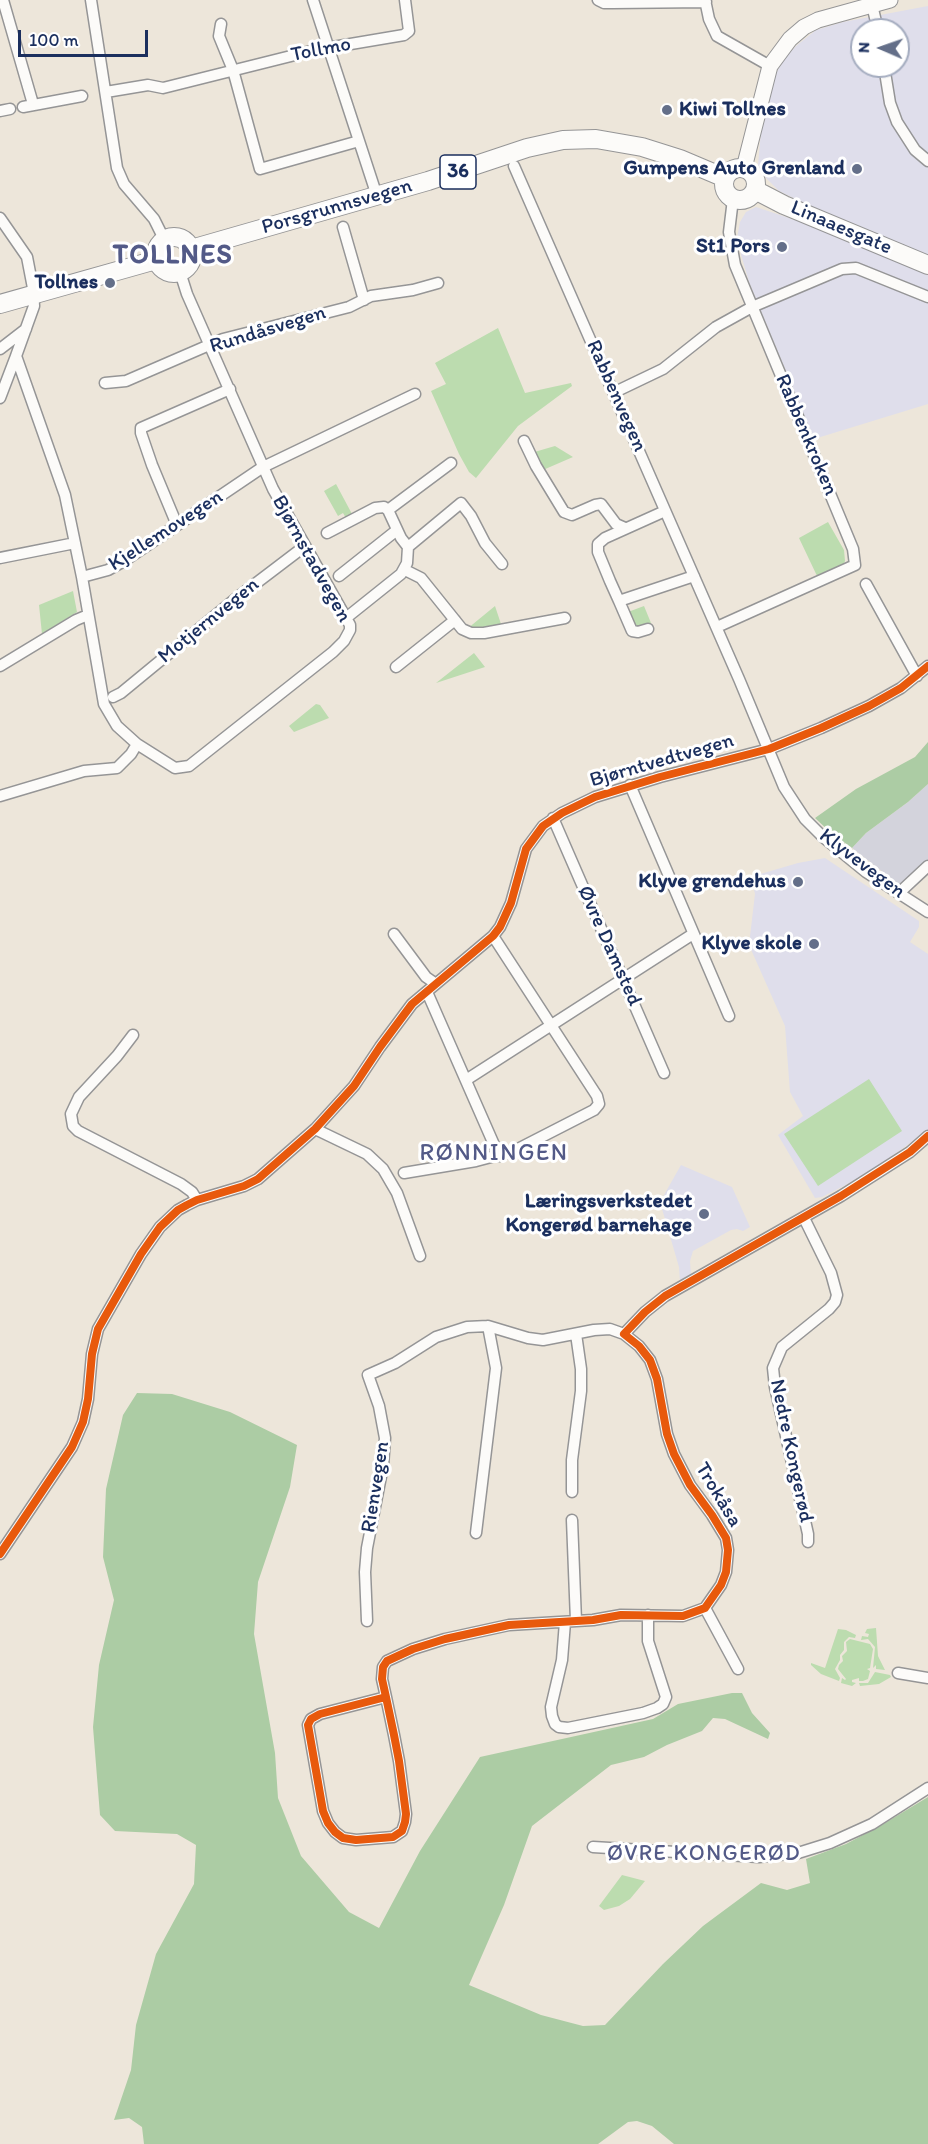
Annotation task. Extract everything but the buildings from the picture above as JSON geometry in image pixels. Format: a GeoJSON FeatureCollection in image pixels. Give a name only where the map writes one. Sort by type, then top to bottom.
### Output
{"type":"FeatureCollection","features":[{"type":"Feature","properties":{"kind":"highway","name":"Porsgrunnsvegen"},"geometry":{"type":"LineString","coordinates":[[191,249],[448,175],[548,142],[580,139],[610,141],[642,147],[680,159],[725,178]]}},
{"type":"Feature","properties":{"kind":"highway"},"geometry":{"type":"LineString","coordinates":[[744,168],[754,175],[755,190],[748,198],[734,199],[724,188],[725,178],[731,170],[744,168]]}},
{"type":"Feature","properties":{"kind":"highway","name":"Linaaesgate"},"geometry":{"type":"LineString","coordinates":[[755,190],[784,205],[928,265]]}},
{"type":"Feature","properties":{"kind":"highway"},"geometry":{"type":"LineString","coordinates":[[169,237],[180,237],[191,249],[189,265],[180,272],[165,271],[156,260],[158,246],[169,237]]}},
{"type":"Feature","properties":{"kind":"highway"},"geometry":{"type":"LineString","coordinates":[[0,304],[156,260]]}},
{"type":"Feature","properties":{"kind":"street"},"geometry":{"type":"LineString","coordinates":[[3,0],[28,106],[82,96]]}},
{"type":"Feature","properties":{"kind":"street"},"geometry":{"type":"LineString","coordinates":[[91,0],[115,158],[120,176],[130,192],[154,219],[164,239]]}},
{"type":"Feature","properties":{"kind":"street"},"geometry":{"type":"LineString","coordinates":[[313,0],[377,196]]}},
{"type":"Feature","properties":{"kind":"street","name":"Tollmo"},"geometry":{"type":"LineString","coordinates":[[106,92],[148,85],[163,88],[328,47],[400,36],[410,31],[405,0]]}},
{"type":"Feature","properties":{"kind":"street"},"geometry":{"type":"LineString","coordinates":[[598,0],[612,3],[706,1],[709,19],[717,36],[770,66]]}},
{"type":"Feature","properties":{"kind":"street"},"geometry":{"type":"LineString","coordinates":[[744,168],[770,66],[789,39],[804,27],[818,20],[890,0]]}},
{"type":"Feature","properties":{"kind":"street"},"geometry":{"type":"LineString","coordinates":[[872,4],[875,18]]}},
{"type":"Feature","properties":{"kind":"street"},"geometry":{"type":"LineString","coordinates":[[221,24],[219,36],[233,70],[260,168],[359,141]]}},
{"type":"Feature","properties":{"kind":"street"},"geometry":{"type":"LineString","coordinates":[[886,78],[897,122],[915,150],[928,161]]}},
{"type":"Feature","properties":{"kind":"street","name":"Rabbenvegen"},"geometry":{"type":"LineString","coordinates":[[514,166],[615,392],[769,749]]}},
{"type":"Feature","properties":{"kind":"street","name":"Rabbenkroken"},"geometry":{"type":"LineString","coordinates":[[717,627],[855,564],[849,539],[735,265],[730,244],[730,223],[734,199]]}},
{"type":"Feature","properties":{"kind":"street"},"geometry":{"type":"LineString","coordinates":[[0,218],[27,257],[34,295],[34,306],[0,398]]}},
{"type":"Feature","properties":{"kind":"street"},"geometry":{"type":"LineString","coordinates":[[343,228],[364,300]]}},
{"type":"Feature","properties":{"kind":"street"},"geometry":{"type":"LineString","coordinates":[[615,392],[663,369],[716,327],[752,307],[848,268],[856,268],[928,297]]}},
{"type":"Feature","properties":{"kind":"street","name":"Bjørnstadvegen"},"geometry":{"type":"LineString","coordinates":[[137,744],[176,768],[189,766],[338,647],[350,630],[346,618],[273,489],[187,294],[180,272]]}},
{"type":"Feature","properties":{"kind":"street","name":"Rundåsvegen"},"geometry":{"type":"LineString","coordinates":[[105,383],[126,381],[233,336],[349,307],[383,293],[413,290],[438,283]]}},
{"type":"Feature","properties":{"kind":"street"},"geometry":{"type":"LineString","coordinates":[[0,349],[26,328]]}},
{"type":"Feature","properties":{"kind":"street","name":"Kjellemovegen"},"geometry":{"type":"LineString","coordinates":[[16,356],[65,495],[82,577],[108,570],[124,561],[263,467],[415,394]]}},
{"type":"Feature","properties":{"kind":"street"},"geometry":{"type":"LineString","coordinates":[[177,525],[152,465],[141,428],[230,389]]}},
{"type":"Feature","properties":{"kind":"street"},"geometry":{"type":"LineString","coordinates":[[524,441],[536,466],[564,512],[572,514],[595,504],[601,504],[616,524],[625,528]]}},
{"type":"Feature","properties":{"kind":"street"},"geometry":{"type":"LineString","coordinates":[[388,510],[451,463]]}},
{"type":"Feature","properties":{"kind":"street"},"geometry":{"type":"LineString","coordinates":[[408,547],[461,503],[485,543],[502,564]]}},
{"type":"Feature","properties":{"kind":"street"},"geometry":{"type":"LineString","coordinates":[[327,533],[375,508],[384,507],[388,510],[408,547],[405,570],[346,618]]}},
{"type":"Feature","properties":{"kind":"street"},"geometry":{"type":"LineString","coordinates":[[648,629],[632,631],[597,548],[600,541],[665,511]]}},
{"type":"Feature","properties":{"kind":"street"},"geometry":{"type":"LineString","coordinates":[[339,576],[397,530]]}},
{"type":"Feature","properties":{"kind":"street"},"geometry":{"type":"LineString","coordinates":[[0,558],[75,543]]}},
{"type":"Feature","properties":{"kind":"street","name":"Motjernvegen"},"geometry":{"type":"LineString","coordinates":[[113,697],[121,693],[234,600],[305,546]]}},
{"type":"Feature","properties":{"kind":"street"},"geometry":{"type":"LineString","coordinates":[[405,570],[421,578],[466,632],[477,634],[565,618]]}},
{"type":"Feature","properties":{"kind":"street"},"geometry":{"type":"LineString","coordinates":[[619,601],[694,576]]}},
{"type":"Feature","properties":{"kind":"street"},"geometry":{"type":"LineString","coordinates":[[0,796],[84,771],[117,768],[137,744],[117,726],[104,704],[82,577]]}},
{"type":"Feature","properties":{"kind":"street"},"geometry":{"type":"LineString","coordinates":[[866,584],[917,676]]}},
{"type":"Feature","properties":{"kind":"street"},"geometry":{"type":"LineString","coordinates":[[0,666],[88,615]]}},
{"type":"Feature","properties":{"kind":"street"},"geometry":{"type":"LineString","coordinates":[[396,667],[455,620]]}},
{"type":"Feature","properties":{"kind":"street","name":"Bjørntvedtvegen"},"geometry":{"type":"LineString","coordinates":[[0,1554],[72,1447],[83,1422],[88,1399],[95,1335],[141,1254],[160,1227],[178,1210],[197,1200],[244,1186],[258,1179],[315,1129],[354,1086],[404,1014],[493,936],[507,915],[526,849],[536,832],[553,818],[595,797],[630,785],[769,749],[858,711],[900,688],[928,666]]}},
{"type":"Feature","properties":{"kind":"street","name":"Klyvevegen"},"geometry":{"type":"LineString","coordinates":[[769,749],[784,787],[805,819],[841,852],[928,912]]}},
{"type":"Feature","properties":{"kind":"street"},"geometry":{"type":"LineString","coordinates":[[630,785],[729,1016]]}},
{"type":"Feature","properties":{"kind":"street","name":"Øvre Damsted"},"geometry":{"type":"LineString","coordinates":[[553,818],[664,1073]]}},
{"type":"Feature","properties":{"kind":"street"},"geometry":{"type":"LineString","coordinates":[[899,893],[928,866]]}},
{"type":"Feature","properties":{"kind":"street"},"geometry":{"type":"LineString","coordinates":[[394,934],[426,977],[436,984]]}},
{"type":"Feature","properties":{"kind":"street"},"geometry":{"type":"LineString","coordinates":[[466,1080],[693,934]]}},
{"type":"Feature","properties":{"kind":"street"},"geometry":{"type":"LineString","coordinates":[[404,1173],[499,1156],[524,1147],[594,1110],[599,1104],[597,1096],[493,936]]}},
{"type":"Feature","properties":{"kind":"street"},"geometry":{"type":"LineString","coordinates":[[427,992],[499,1156]]}},
{"type":"Feature","properties":{"kind":"street"},"geometry":{"type":"LineString","coordinates":[[133,1035],[79,1097],[70,1114],[73,1126],[78,1131],[181,1184],[192,1192],[197,1200]]}},
{"type":"Feature","properties":{"kind":"street"},"geometry":{"type":"LineString","coordinates":[[315,1129],[367,1154],[383,1169],[397,1193],[420,1256]]}},
{"type":"Feature","properties":{"kind":"street"},"geometry":{"type":"LineString","coordinates":[[624,1334],[645,1312],[665,1296],[872,1177],[928,1136]]}},
{"type":"Feature","properties":{"kind":"street","name":"Nedre Kongerød"},"geometry":{"type":"LineString","coordinates":[[804,1218],[831,1273],[837,1295],[829,1309],[782,1347],[773,1368],[808,1542]]}},
{"type":"Feature","properties":{"kind":"street"},"geometry":{"type":"LineString","coordinates":[[476,1533],[496,1368],[488,1326]]}},
{"type":"Feature","properties":{"kind":"street","name":"Rienvegen"},"geometry":{"type":"LineString","coordinates":[[367,1621],[365,1572],[367,1548],[383,1466],[385,1438],[379,1406],[368,1375],[389,1366],[436,1337],[467,1327],[488,1326],[536,1340],[551,1340],[603,1329],[624,1334]]}},
{"type":"Feature","properties":{"kind":"street"},"geometry":{"type":"LineString","coordinates":[[572,1492],[572,1460],[581,1391],[581,1369],[576,1334]]}},
{"type":"Feature","properties":{"kind":"street","name":"Trokåsa"},"geometry":{"type":"LineString","coordinates":[[624,1334],[639,1346],[650,1360],[657,1379],[667,1434],[674,1454],[690,1485],[726,1538],[728,1550],[726,1572],[721,1585],[705,1608]]}},
{"type":"Feature","properties":{"kind":"street"},"geometry":{"type":"LineString","coordinates":[[572,1520],[576,1622]]}},
{"type":"Feature","properties":{"kind":"street"},"geometry":{"type":"LineString","coordinates":[[386,1697],[320,1714],[311,1719],[308,1725],[324,1811],[328,1823],[343,1838],[356,1840],[393,1838],[402,1831],[405,1822],[399,1761],[386,1697],[382,1679],[383,1667],[387,1661],[397,1655],[482,1630],[528,1622],[576,1622],[621,1615],[683,1616],[705,1608],[738,1670]]}},
{"type":"Feature","properties":{"kind":"street"},"geometry":{"type":"LineString","coordinates":[[565,1622],[562,1660],[551,1707],[555,1724],[568,1728],[643,1713],[663,1704],[666,1697],[648,1641],[648,1615]]}},
{"type":"Feature","properties":{"kind":"street"},"geometry":{"type":"LineString","coordinates":[[898,1672],[928,1678]]}},
{"type":"Feature","properties":{"kind":"street"},"geometry":{"type":"LineString","coordinates":[[593,1847],[759,1857],[798,1853],[830,1843],[872,1824],[928,1788]]}},
{"type":"Feature","properties":{"kind":"shaded area"},"geometry":{"type":"Polygon","coordinates":[[[928,6],[928,255],[816,209],[779,191],[763,175],[758,165],[761,131],[774,76],[796,46],[816,30],[850,21],[850,78],[910,78],[910,18],[864,18],[928,6]]]}},
{"type":"Feature","properties":{"kind":"shaded area"},"geometry":{"type":"Polygon","coordinates":[[[756,207],[804,223],[928,275],[928,404],[814,439],[749,282],[740,251],[737,238],[740,222],[746,212],[756,207]]]}},
{"type":"Feature","properties":{"kind":"shaded area"},"geometry":{"type":"Polygon","coordinates":[[[928,784],[928,862],[901,886],[852,848],[866,833],[928,784]]]}},
{"type":"Feature","properties":{"kind":"shaded area"},"geometry":{"type":"Polygon","coordinates":[[[825,858],[919,921],[919,927],[910,942],[928,954],[928,1130],[867,1174],[822,1197],[815,1198],[778,1135],[803,1116],[790,1092],[785,1026],[749,945],[755,894],[752,881],[757,875],[825,858]]]}},
{"type":"Feature","properties":{"kind":"shaded area","name":"Læringsverkstedet Kongerød barnehage"},"geometry":{"type":"Polygon","coordinates":[[[681,1165],[732,1187],[750,1227],[743,1231],[731,1230],[693,1251],[690,1261],[691,1275],[680,1282],[679,1267],[660,1202],[681,1165]]]}},
{"type":"Feature","properties":{"kind":"green space"},"geometry":{"type":"Polygon","coordinates":[[[498,328],[525,393],[571,383],[572,386],[518,426],[476,478],[469,472],[459,454],[431,391],[446,384],[435,363],[498,328]]]}},
{"type":"Feature","properties":{"kind":"green space"},"geometry":{"type":"Polygon","coordinates":[[[555,446],[573,457],[543,470],[531,453],[555,446]]]}},
{"type":"Feature","properties":{"kind":"green space"},"geometry":{"type":"Polygon","coordinates":[[[336,484],[352,514],[346,518],[343,513],[338,516],[324,491],[336,484]]]}},
{"type":"Feature","properties":{"kind":"green space"},"geometry":{"type":"Polygon","coordinates":[[[828,522],[844,550],[845,561],[843,566],[818,578],[799,538],[828,522]]]}},
{"type":"Feature","properties":{"kind":"green space"},"geometry":{"type":"Polygon","coordinates":[[[73,591],[77,612],[42,634],[39,605],[73,591]]]}},
{"type":"Feature","properties":{"kind":"green space"},"geometry":{"type":"Polygon","coordinates":[[[495,606],[501,624],[499,627],[467,629],[495,606]]]}},
{"type":"Feature","properties":{"kind":"green space"},"geometry":{"type":"Polygon","coordinates":[[[644,606],[651,623],[635,629],[628,612],[644,606]]]}},
{"type":"Feature","properties":{"kind":"green space"},"geometry":{"type":"Polygon","coordinates":[[[474,653],[485,667],[436,683],[474,653]]]}},
{"type":"Feature","properties":{"kind":"green space"},"geometry":{"type":"Polygon","coordinates":[[[316,704],[320,705],[329,718],[294,732],[289,726],[316,704]]]}},
{"type":"Feature","properties":{"kind":"green space"},"geometry":{"type":"Polygon","coordinates":[[[928,742],[928,784],[866,833],[852,848],[815,818],[856,789],[915,757],[928,742]]]}},
{"type":"Feature","properties":{"kind":"green space"},"geometry":{"type":"Polygon","coordinates":[[[869,1079],[902,1131],[818,1186],[784,1134],[869,1079]]]}},
{"type":"Feature","properties":{"kind":"green space"},"geometry":{"type":"Polygon","coordinates":[[[137,1393],[172,1394],[230,1412],[297,1445],[290,1487],[258,1582],[254,1634],[275,1753],[278,1798],[301,1856],[349,1912],[379,1928],[420,1851],[480,1757],[653,1719],[678,1704],[732,1693],[742,1693],[752,1713],[770,1733],[768,1739],[725,1719],[713,1718],[702,1731],[644,1757],[611,1765],[532,1826],[504,1905],[469,1985],[541,2015],[583,2026],[605,2025],[703,1926],[761,1883],[787,1890],[810,1883],[806,1859],[846,1844],[928,1797],[928,2144],[674,2144],[652,2126],[637,2121],[628,2122],[598,2144],[144,2144],[142,2127],[129,2118],[114,2120],[131,2070],[136,2025],[156,1954],[194,1884],[196,1845],[177,1834],[115,1831],[100,1815],[93,1727],[99,1665],[114,1600],[103,1557],[106,1489],[123,1415],[137,1393]]]}},
{"type":"Feature","properties":{"kind":"green space"},"geometry":{"type":"Polygon","coordinates":[[[876,1628],[878,1656],[885,1670],[876,1669],[876,1665],[873,1668],[875,1647],[868,1639],[861,1640],[862,1636],[868,1637],[869,1634],[865,1633],[867,1629],[876,1628]]]}},
{"type":"Feature","properties":{"kind":"green space"},"geometry":{"type":"Polygon","coordinates":[[[838,1629],[856,1635],[855,1638],[849,1637],[844,1642],[844,1650],[835,1669],[840,1678],[839,1681],[821,1674],[811,1665],[811,1663],[825,1668],[838,1629]]]}},
{"type":"Feature","properties":{"kind":"green space"},"geometry":{"type":"Polygon","coordinates":[[[850,1639],[870,1644],[873,1649],[870,1668],[867,1669],[870,1671],[868,1679],[852,1680],[856,1683],[852,1686],[841,1683],[842,1678],[846,1679],[838,1669],[843,1661],[842,1656],[847,1651],[846,1642],[850,1639]]]}},
{"type":"Feature","properties":{"kind":"green space"},"geometry":{"type":"Polygon","coordinates":[[[875,1672],[891,1677],[879,1684],[860,1686],[859,1683],[868,1683],[875,1672]]]}},
{"type":"Feature","properties":{"kind":"green space"},"geometry":{"type":"Polygon","coordinates":[[[622,1875],[645,1881],[630,1899],[619,1906],[604,1910],[599,1906],[622,1875]]]}},
{"type":"Feature","properties":{"kind":"cycle path"},"geometry":{"type":"LineString","coordinates":[[0,1554],[72,1447],[83,1422],[88,1399],[92,1354],[98,1329],[141,1254],[160,1227],[178,1210],[197,1200],[244,1186],[258,1179],[315,1129],[354,1086],[412,1004],[493,936],[500,927],[511,903],[526,849],[543,826],[562,813],[595,797],[660,777],[769,749],[821,728],[901,688],[928,666]]}},
{"type":"Feature","properties":{"kind":"cycle path"},"geometry":{"type":"LineString","coordinates":[[386,1697],[320,1714],[311,1719],[308,1725],[323,1811],[328,1823],[343,1838],[356,1840],[393,1837],[402,1831],[405,1822],[399,1761],[394,1735],[386,1697],[382,1679],[383,1667],[387,1661],[413,1649],[445,1639],[509,1625],[593,1620],[621,1615],[683,1616],[705,1608],[721,1585],[726,1572],[728,1550],[726,1538],[690,1485],[674,1454],[667,1434],[657,1379],[650,1360],[639,1346],[624,1334],[645,1312],[665,1296],[841,1196],[910,1152],[928,1136]]}},
{"type":"Feature","properties":{"kind":"place","name":"Kiwi Tollnes"},"geometry":{"type":"Point","coordinates":[667,110]}},
{"type":"Feature","properties":{"kind":"place","name":"Gumpens Auto Grenland"},"geometry":{"type":"Point","coordinates":[857,169]}},
{"type":"Feature","properties":{"kind":"place","name":"St1 Pors"},"geometry":{"type":"Point","coordinates":[782,247]}},
{"type":"Feature","properties":{"kind":"place","name":"Tollnes"},"geometry":{"type":"Point","coordinates":[110,283]}},
{"type":"Feature","properties":{"kind":"place","name":"Klyve grendehus"},"geometry":{"type":"Point","coordinates":[798,882]}},
{"type":"Feature","properties":{"kind":"place","name":"Klyve skole"},"geometry":{"type":"Point","coordinates":[814,944]}},
{"type":"Feature","properties":{"kind":"place","name":"Læringsverkstedet Kongerød barnehage"},"geometry":{"type":"Point","coordinates":[704,1214]}},
{"type":"Feature","properties":{"kind":"district","name":"TOLLNES"},"geometry":{"type":"Point","coordinates":[173,256]}},
{"type":"Feature","properties":{"kind":"district","name":"RØNNINGEN"},"geometry":{"type":"Point","coordinates":[494,1154]}},
{"type":"Feature","properties":{"kind":"district","name":"ØVRE KONGERØD"},"geometry":{"type":"Point","coordinates":[704,1854]}}]}
